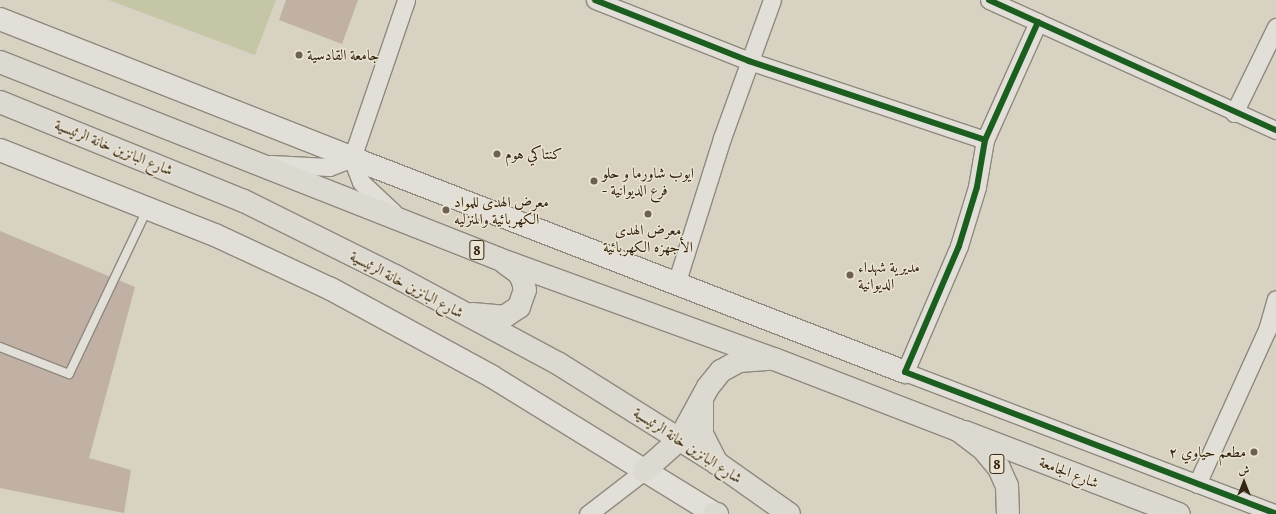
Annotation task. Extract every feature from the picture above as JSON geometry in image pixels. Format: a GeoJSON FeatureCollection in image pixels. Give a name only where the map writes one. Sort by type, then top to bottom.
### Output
{"type":"FeatureCollection","features":[{"type":"Feature","properties":{"kind":"main road"},"geometry":{"type":"LineString","coordinates":[[0,19],[352,158],[905,372]]}},
{"type":"Feature","properties":{"kind":"main road","name":"8"},"geometry":{"type":"LineString","coordinates":[[0,62],[262,164],[499,259],[774,359],[958,430],[983,449],[1000,468],[1007,486],[1008,514]]}},
{"type":"Feature","properties":{"kind":"main road","name":"شارع البانزين خانة الرئيسية"},"geometry":{"type":"LineString","coordinates":[[0,102],[244,201],[395,276],[452,308],[559,364],[717,463],[789,514]]}},
{"type":"Feature","properties":{"kind":"main road"},"geometry":{"type":"LineString","coordinates":[[0,150],[148,208],[278,262],[383,317],[568,421],[644,471],[715,514]]}},
{"type":"Feature","properties":{"kind":"main road"},"geometry":{"type":"LineString","coordinates":[[452,308],[495,318],[504,317],[519,307],[525,290],[523,281],[512,266],[499,259]]}},
{"type":"Feature","properties":{"kind":"main road"},"geometry":{"type":"LineString","coordinates":[[644,471],[679,440],[702,402],[714,378],[730,365],[749,359],[774,359]]}},
{"type":"Feature","properties":{"kind":"main road"},"geometry":{"type":"LineString","coordinates":[[702,402],[702,434],[717,463]]}},
{"type":"Feature","properties":{"kind":"main road","name":"شارع الجامعة"},"geometry":{"type":"LineString","coordinates":[[958,430],[1179,514]]}},
{"type":"Feature","properties":{"kind":"street"},"geometry":{"type":"LineString","coordinates":[[401,219],[361,182],[352,158],[406,0]]}},
{"type":"Feature","properties":{"kind":"street"},"geometry":{"type":"LineString","coordinates":[[595,0],[749,61],[985,140]]}},
{"type":"Feature","properties":{"kind":"street"},"geometry":{"type":"LineString","coordinates":[[676,284],[749,61],[772,0]]}},
{"type":"Feature","properties":{"kind":"street"},"geometry":{"type":"LineString","coordinates":[[989,0],[1234,113],[1276,130]]}},
{"type":"Feature","properties":{"kind":"street"},"geometry":{"type":"LineString","coordinates":[[1038,22],[985,140],[977,187],[959,246],[905,372],[1276,514]]}},
{"type":"Feature","properties":{"kind":"street"},"geometry":{"type":"LineString","coordinates":[[1234,113],[1276,27]]}},
{"type":"Feature","properties":{"kind":"street"},"geometry":{"type":"LineString","coordinates":[[262,164],[328,167],[352,158]]}},
{"type":"Feature","properties":{"kind":"street"},"geometry":{"type":"LineString","coordinates":[[1197,484],[1267,330],[1276,299]]}},
{"type":"Feature","properties":{"kind":"street"},"geometry":{"type":"LineString","coordinates":[[588,514],[644,471]]}},
{"type":"Feature","properties":{"kind":"lane"},"geometry":{"type":"LineString","coordinates":[[0,347],[69,374],[148,208]]}},
{"type":"Feature","properties":{"kind":"green space"},"geometry":{"type":"Polygon","coordinates":[[[109,0],[276,0],[255,55],[109,0]]]}},
{"type":"Feature","properties":{"kind":"building"},"geometry":{"type":"Polygon","coordinates":[[[286,0],[358,0],[342,44],[279,20],[286,0]]]}},
{"type":"Feature","properties":{"kind":"building"},"geometry":{"type":"Polygon","coordinates":[[[0,231],[135,287],[89,458],[131,470],[124,513],[0,488],[0,231]]]}},
{"type":"Feature","properties":{"kind":"cycle path"},"geometry":{"type":"LineString","coordinates":[[595,0],[749,61],[985,140]]}},
{"type":"Feature","properties":{"kind":"cycle path"},"geometry":{"type":"LineString","coordinates":[[989,0],[1276,130]]}},
{"type":"Feature","properties":{"kind":"cycle path"},"geometry":{"type":"LineString","coordinates":[[1038,22],[985,140],[977,187],[959,246],[905,372],[1276,514]]}},
{"type":"Feature","properties":{"kind":"place","name":"جامعة القادسية"},"geometry":{"type":"Point","coordinates":[299,55]}},
{"type":"Feature","properties":{"kind":"place","name":"كنتاكي هوم"},"geometry":{"type":"Point","coordinates":[497,154]}},
{"type":"Feature","properties":{"kind":"place","name":"ايوب شاورما و حلو - فرع الديوانية"},"geometry":{"type":"Point","coordinates":[594,181]}},
{"type":"Feature","properties":{"kind":"place","name":"معرض الهدى للمواد الكهربائية والمنزليه"},"geometry":{"type":"Point","coordinates":[446,210]}},
{"type":"Feature","properties":{"kind":"place","name":"معرض الهدى الأجهزه الكهربائية"},"geometry":{"type":"Point","coordinates":[648,214]}},
{"type":"Feature","properties":{"kind":"place","name":"مديرية شهداء الديوانية"},"geometry":{"type":"Point","coordinates":[850,275]}},
{"type":"Feature","properties":{"kind":"place","name":"مطعم حياوي ٢"},"geometry":{"type":"Point","coordinates":[1254,452]}}]}
